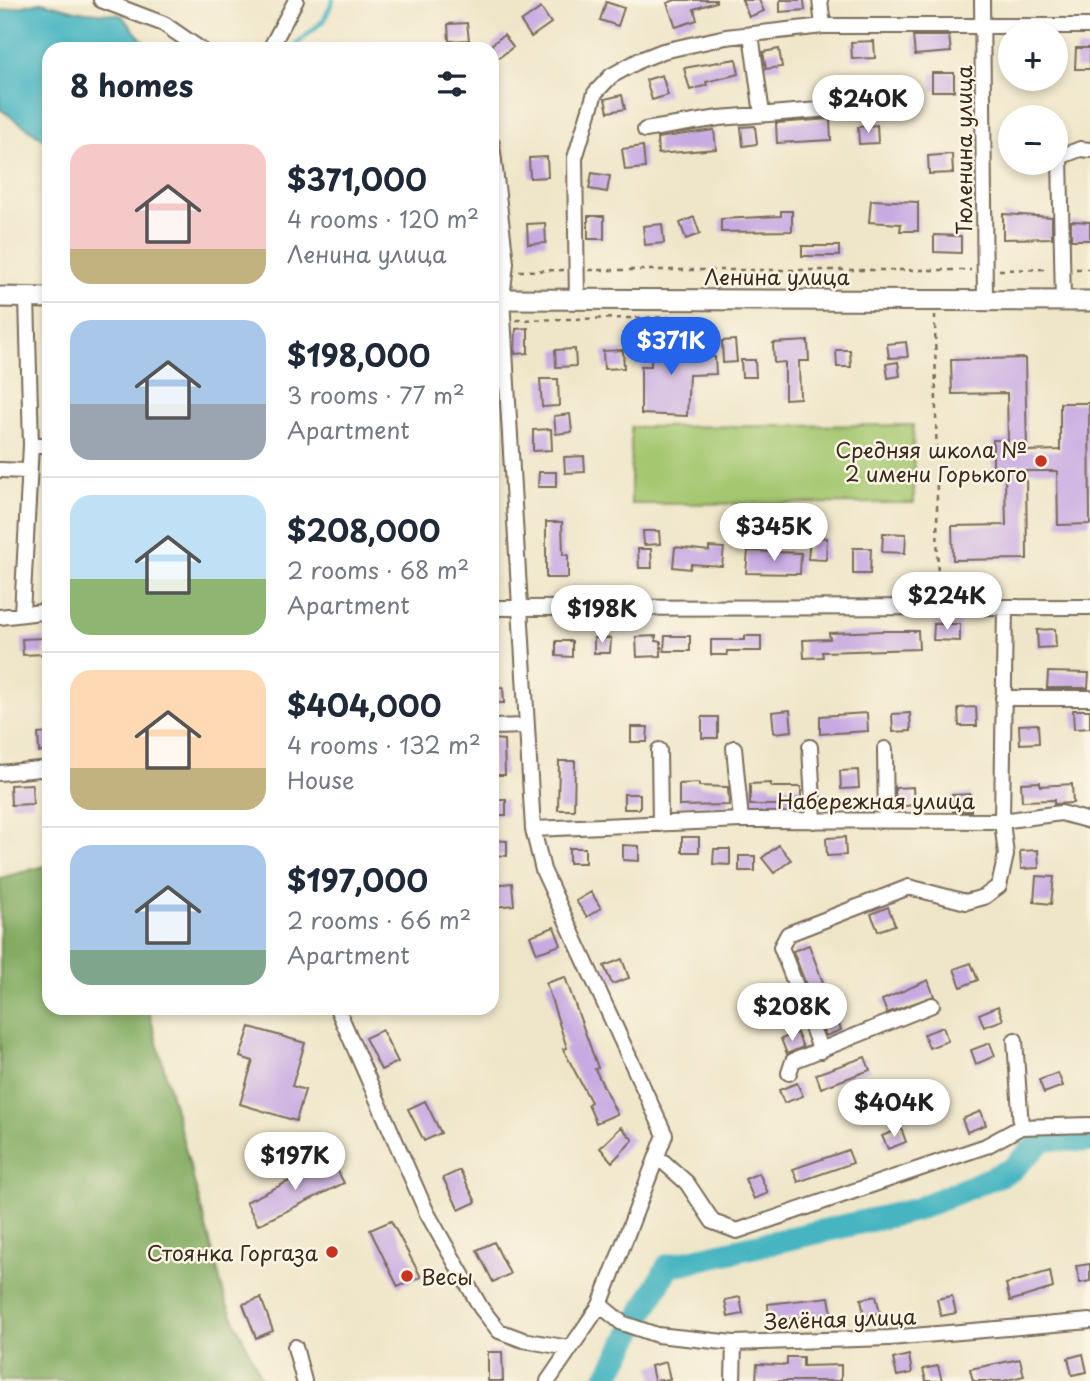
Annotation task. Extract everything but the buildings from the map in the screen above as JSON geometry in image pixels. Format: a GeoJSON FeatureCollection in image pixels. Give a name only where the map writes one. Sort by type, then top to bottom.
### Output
{"type":"FeatureCollection","features":[{"type":"Feature","properties":{"kind":"main road"},"geometry":{"type":"LineString","coordinates":[[0,297],[42,298]]}},
{"type":"Feature","properties":{"kind":"main road","name":"Ленина улица"},"geometry":{"type":"LineString","coordinates":[[499,299],[936,298],[1090,301]]}},
{"type":"Feature","properties":{"kind":"street"},"geometry":{"type":"LineString","coordinates":[[101,0],[164,24],[191,42]]}},
{"type":"Feature","properties":{"kind":"street"},"geometry":{"type":"LineString","coordinates":[[275,42],[296,0]]}},
{"type":"Feature","properties":{"kind":"street"},"geometry":{"type":"LineString","coordinates":[[820,0],[823,26]]}},
{"type":"Feature","properties":{"kind":"street","name":"Тюленина улица"},"geometry":{"type":"LineString","coordinates":[[982,0],[985,299]]}},
{"type":"Feature","properties":{"kind":"street"},"geometry":{"type":"LineString","coordinates":[[577,300],[575,159],[595,93],[611,76],[663,51],[751,34],[823,26],[1090,26]]}},
{"type":"Feature","properties":{"kind":"street"},"geometry":{"type":"LineString","coordinates":[[751,34],[762,114]]}},
{"type":"Feature","properties":{"kind":"street"},"geometry":{"type":"LineString","coordinates":[[645,130],[762,114],[867,106]]}},
{"type":"Feature","properties":{"kind":"street"},"geometry":{"type":"LineString","coordinates":[[1063,300],[1060,157],[1080,149],[1090,149]]}},
{"type":"Feature","properties":{"kind":"street"},"geometry":{"type":"LineString","coordinates":[[499,212],[505,271],[499,292]]}},
{"type":"Feature","properties":{"kind":"street"},"geometry":{"type":"LineString","coordinates":[[22,613],[27,471],[31,445],[27,298]]}},
{"type":"Feature","properties":{"kind":"street"},"geometry":{"type":"LineString","coordinates":[[499,325],[521,609],[533,829],[543,870],[665,1135],[600,1305],[548,1381]]}},
{"type":"Feature","properties":{"kind":"street"},"geometry":{"type":"LineString","coordinates":[[31,445],[42,445]]}},
{"type":"Feature","properties":{"kind":"street"},"geometry":{"type":"LineString","coordinates":[[0,470],[27,471]]}},
{"type":"Feature","properties":{"kind":"street"},"geometry":{"type":"LineString","coordinates":[[821,1051],[781,947],[788,934],[909,887],[966,902],[984,897],[999,887],[1004,871],[1002,821],[1005,607]]}},
{"type":"Feature","properties":{"kind":"street"},"geometry":{"type":"LineString","coordinates":[[499,608],[1090,607]]}},
{"type":"Feature","properties":{"kind":"street"},"geometry":{"type":"LineString","coordinates":[[0,617],[42,612]]}},
{"type":"Feature","properties":{"kind":"street"},"geometry":{"type":"LineString","coordinates":[[1003,698],[1090,698]]}},
{"type":"Feature","properties":{"kind":"street"},"geometry":{"type":"LineString","coordinates":[[499,727],[526,726]]}},
{"type":"Feature","properties":{"kind":"street"},"geometry":{"type":"LineString","coordinates":[[810,747],[814,821]]}},
{"type":"Feature","properties":{"kind":"street"},"geometry":{"type":"LineString","coordinates":[[734,748],[741,820]]}},
{"type":"Feature","properties":{"kind":"street"},"geometry":{"type":"LineString","coordinates":[[885,749],[886,821]]}},
{"type":"Feature","properties":{"kind":"street"},"geometry":{"type":"LineString","coordinates":[[659,750],[660,824]]}},
{"type":"Feature","properties":{"kind":"street"},"geometry":{"type":"LineString","coordinates":[[0,773],[42,769]]}},
{"type":"Feature","properties":{"kind":"street","name":"Набережная улица"},"geometry":{"type":"LineString","coordinates":[[533,829],[741,820],[1002,821],[1061,813],[1090,821]]}},
{"type":"Feature","properties":{"kind":"street"},"geometry":{"type":"LineString","coordinates":[[789,1073],[793,1061],[932,1005]]}},
{"type":"Feature","properties":{"kind":"street"},"geometry":{"type":"LineString","coordinates":[[340,1015],[427,1213],[481,1308],[499,1331],[523,1340],[569,1348]]}},
{"type":"Feature","properties":{"kind":"street"},"geometry":{"type":"LineString","coordinates":[[1015,1040],[1021,1127]]}},
{"type":"Feature","properties":{"kind":"street"},"geometry":{"type":"LineString","coordinates":[[658,1157],[687,1184],[713,1222],[737,1231],[986,1146],[1021,1127],[1090,1125]]}},
{"type":"Feature","properties":{"kind":"street","name":"Зелёная улица"},"geometry":{"type":"LineString","coordinates":[[600,1305],[622,1323],[657,1335],[733,1343],[889,1338],[1090,1321]]}},
{"type":"Feature","properties":{"kind":"street"},"geometry":{"type":"LineString","coordinates":[[733,1343],[733,1381]]}},
{"type":"Feature","properties":{"kind":"street"},"geometry":{"type":"LineString","coordinates":[[295,1347],[304,1381]]}},
{"type":"Feature","properties":{"kind":"path"},"geometry":{"type":"LineString","coordinates":[[505,271],[1090,269]]}},
{"type":"Feature","properties":{"kind":"path"},"geometry":{"type":"LineString","coordinates":[[936,298],[938,608]]}},
{"type":"Feature","properties":{"kind":"green space"},"geometry":{"type":"Polygon","coordinates":[[[913,425],[914,503],[631,504],[631,427],[913,425]]]}},
{"type":"Feature","properties":{"kind":"green space"},"geometry":{"type":"Polygon","coordinates":[[[42,867],[42,1015],[150,1015],[226,1302],[263,1381],[0,1381],[0,878],[42,867]]]}},
{"type":"Feature","properties":{"kind":"water"},"geometry":{"type":"Polygon","coordinates":[[[41,2],[76,11],[121,15],[144,42],[42,42],[42,138],[0,109],[0,11],[41,2]]]}},
{"type":"Feature","properties":{"kind":"waterway"},"geometry":{"type":"LineString","coordinates":[[299,42],[324,20],[333,0]]}},
{"type":"Feature","properties":{"kind":"waterway"},"geometry":{"type":"LineString","coordinates":[[605,1381],[668,1266],[915,1210],[1011,1170],[1045,1138],[1090,1141]]}},
{"type":"Feature","properties":{"kind":"place","name":"Средняя школа № 2 имени Горького"},"geometry":{"type":"Point","coordinates":[1041,461]}},
{"type":"Feature","properties":{"kind":"place","name":"Стоянка Горгаза"},"geometry":{"type":"Point","coordinates":[332,1252]}},
{"type":"Feature","properties":{"kind":"place","name":"Весы"},"geometry":{"type":"Point","coordinates":[407,1276]}}]}
